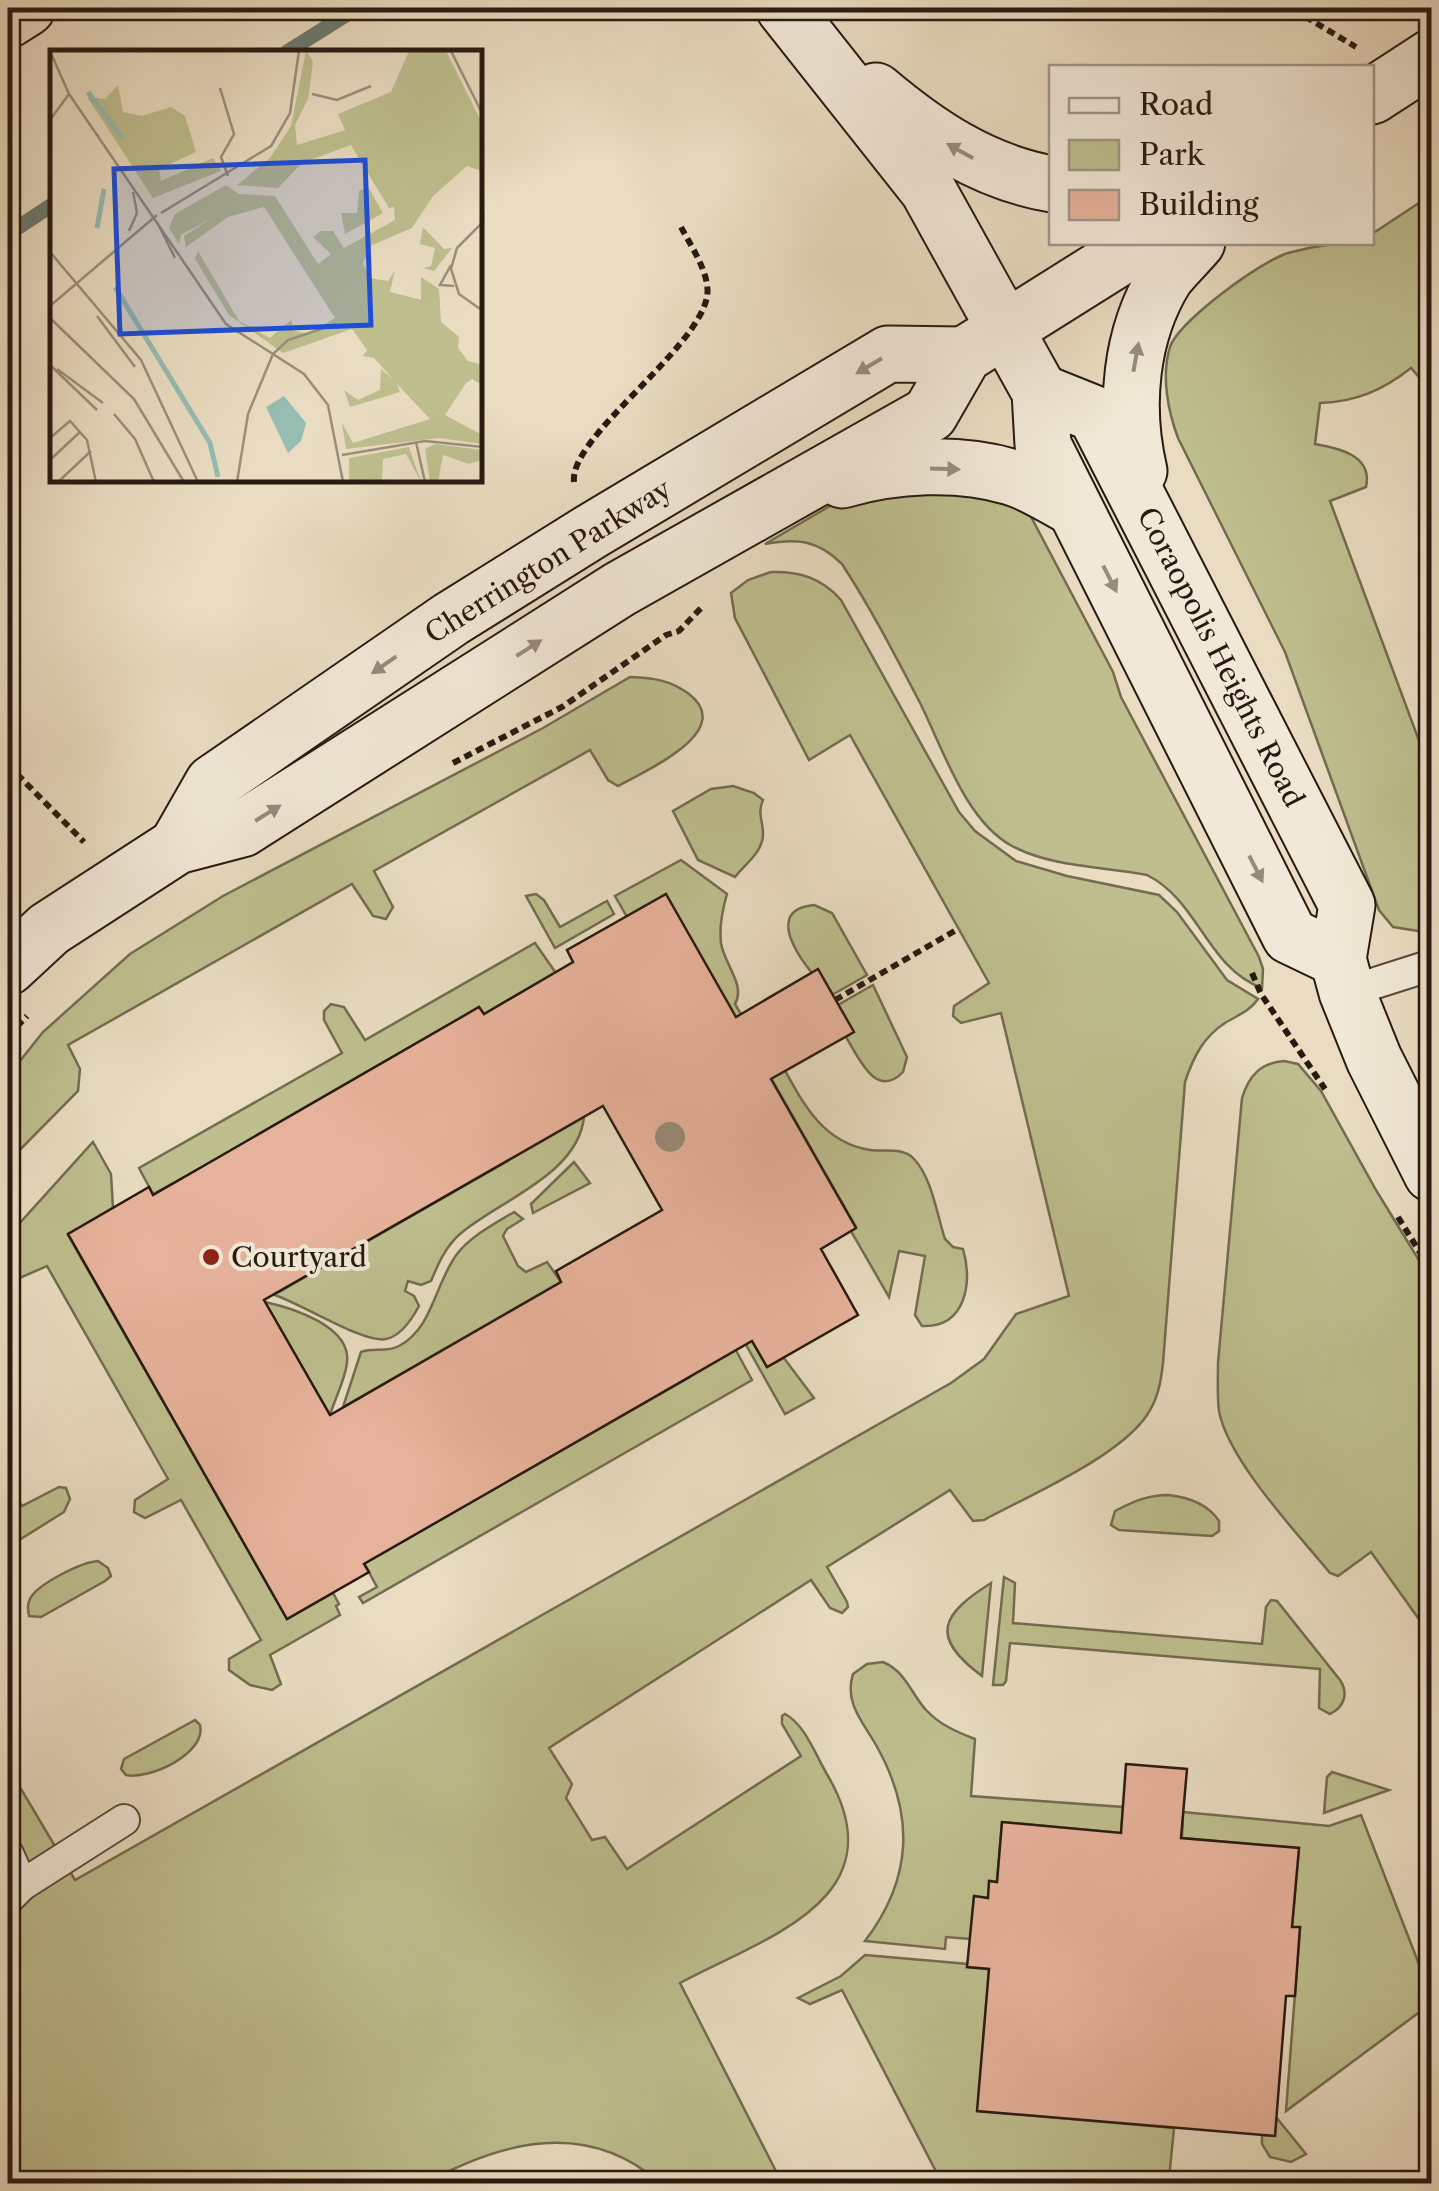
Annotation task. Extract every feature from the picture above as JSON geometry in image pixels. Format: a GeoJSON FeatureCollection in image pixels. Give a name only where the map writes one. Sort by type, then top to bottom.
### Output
{"type":"FeatureCollection","features":[{"type":"Feature","properties":{"kind":"highway"},"geometry":{"type":"LineString","coordinates":[[8,20],[27,8]]}},
{"type":"Feature","properties":{"kind":"main road"},"geometry":{"type":"LineString","coordinates":[[790,14],[908,118],[961,153],[1012,176],[1049,183]]}},
{"type":"Feature","properties":{"kind":"main road"},"geometry":{"type":"LineString","coordinates":[[790,14],[928,190],[984,342],[1040,392],[1043,445],[1074,508],[1290,936],[1343,975],[1374,1060],[1432,1174]]}},
{"type":"Feature","properties":{"kind":"main road"},"geometry":{"type":"LineString","coordinates":[[984,342],[1139,245]]}},
{"type":"Feature","properties":{"kind":"main road"},"geometry":{"type":"LineString","coordinates":[[1152,522],[1135,454],[1130,390],[1138,343],[1166,278],[1194,245]]}},
{"type":"Feature","properties":{"kind":"main road","name":"Cherrington Parkway"},"geometry":{"type":"LineString","coordinates":[[22,987],[49,928],[177,846],[242,829],[620,590],[930,414],[984,342]]}},
{"type":"Feature","properties":{"kind":"main road","name":"Cherrington Parkway"},"geometry":{"type":"LineString","coordinates":[[177,846],[213,783],[450,620],[592,531],[888,354],[984,342]]}},
{"type":"Feature","properties":{"kind":"main road","name":"Coraopolis Heights Road"},"geometry":{"type":"LineString","coordinates":[[1040,392],[1095,414],[1152,522],[1347,905],[1343,975]]}},
{"type":"Feature","properties":{"kind":"main road"},"geometry":{"type":"LineString","coordinates":[[782,499],[866,473],[944,468],[1014,478],[1074,508]]}},
{"type":"Feature","properties":{"kind":"lane"},"geometry":{"type":"LineString","coordinates":[[1343,975],[1432,965]]}},
{"type":"Feature","properties":{"kind":"lane"},"geometry":{"type":"LineString","coordinates":[[8,1854],[15,1892],[124,1820]]}},
{"type":"Feature","properties":{"kind":"path"},"geometry":{"type":"LineString","coordinates":[[1111,8],[1301,14],[1402,76]]}},
{"type":"Feature","properties":{"kind":"path"},"geometry":{"type":"LineString","coordinates":[[592,531],[577,506],[573,472],[588,447],[688,333],[707,296],[704,272],[680,225]]}},
{"type":"Feature","properties":{"kind":"path"},"geometry":{"type":"LineString","coordinates":[[440,770],[562,707],[666,635],[680,631],[706,603]]}},
{"type":"Feature","properties":{"kind":"path"},"geometry":{"type":"LineString","coordinates":[[8,765],[122,880]]}},
{"type":"Feature","properties":{"kind":"path"},"geometry":{"type":"LineString","coordinates":[[834,1000],[958,929]]}},
{"type":"Feature","properties":{"kind":"path"},"geometry":{"type":"LineString","coordinates":[[1248,962],[1261,994],[1334,1105]]}},
{"type":"Feature","properties":{"kind":"path"},"geometry":{"type":"LineString","coordinates":[[8,1036],[22,987]]}},
{"type":"Feature","properties":{"kind":"path"},"geometry":{"type":"LineString","coordinates":[[1396,1214],[1432,1272]]}},
{"type":"Feature","properties":{"kind":"green space"},"geometry":{"type":"Polygon","coordinates":[[[1431,195],[1431,391],[1411,368],[1368,393],[1320,403],[1315,444],[1352,455],[1367,476],[1366,487],[1330,501],[1431,773],[1431,933],[1393,927],[1379,910],[1285,652],[1178,438],[1166,381],[1167,358],[1177,336],[1188,322],[1241,279],[1288,253],[1325,245],[1374,245],[1374,233],[1431,195]]]}},
{"type":"Feature","properties":{"kind":"green space"},"geometry":{"type":"Polygon","coordinates":[[[905,462],[1029,513],[1259,957],[1262,988],[1228,966],[1179,901],[1147,875],[1044,859],[995,834],[967,800],[900,665],[842,564],[824,550],[806,543],[765,544],[905,462]]]}},
{"type":"Feature","properties":{"kind":"green space"},"geometry":{"type":"Polygon","coordinates":[[[771,572],[809,577],[841,600],[959,812],[975,831],[1016,861],[1159,895],[1177,912],[1227,980],[1258,999],[1205,1041],[1185,1082],[1163,1363],[1154,1403],[1134,1431],[1116,1446],[984,1520],[973,1521],[950,1490],[827,1567],[847,1602],[842,1613],[830,1608],[811,1580],[549,1748],[572,1784],[566,1798],[592,1840],[605,1837],[627,1869],[801,1756],[782,1724],[785,1714],[799,1725],[815,1751],[846,1819],[847,1854],[835,1884],[812,1909],[782,1930],[680,1983],[782,2183],[660,2183],[632,2163],[603,2150],[544,2143],[484,2156],[426,2183],[8,2183],[8,1767],[75,1880],[951,1383],[984,1359],[1016,1314],[1069,1296],[1001,1013],[961,1023],[953,1016],[954,1006],[989,983],[850,735],[809,760],[735,618],[731,593],[748,580],[771,572]]]}},
{"type":"Feature","properties":{"kind":"green space"},"geometry":{"type":"Polygon","coordinates":[[[630,677],[675,686],[701,708],[702,722],[682,748],[618,786],[608,780],[590,750],[374,871],[393,907],[386,919],[373,916],[352,884],[68,1045],[80,1069],[78,1091],[8,1162],[8,1076],[43,1032],[130,954],[223,896],[543,728],[630,677]]]}},
{"type":"Feature","properties":{"kind":"green space"},"geometry":{"type":"Polygon","coordinates":[[[733,786],[763,800],[760,846],[735,877],[698,860],[673,811],[711,789],[733,786]]]}},
{"type":"Feature","properties":{"kind":"green space"},"geometry":{"type":"Polygon","coordinates":[[[681,860],[727,894],[721,918],[721,943],[738,989],[735,1004],[749,1028],[744,1031],[627,917],[615,896],[681,860]]]}},
{"type":"Feature","properties":{"kind":"green space"},"geometry":{"type":"Polygon","coordinates":[[[536,894],[560,927],[607,901],[614,914],[555,948],[526,896],[536,894]]]}},
{"type":"Feature","properties":{"kind":"green space"},"geometry":{"type":"Polygon","coordinates":[[[814,905],[832,913],[867,975],[832,995],[802,960],[789,931],[789,919],[797,910],[814,905]]]}},
{"type":"Feature","properties":{"kind":"green space"},"geometry":{"type":"Polygon","coordinates":[[[535,943],[565,986],[484,1014],[153,1194],[139,1168],[342,1053],[324,1020],[324,1011],[331,1004],[344,1007],[365,1040],[535,943]]]}},
{"type":"Feature","properties":{"kind":"green space"},"geometry":{"type":"Polygon","coordinates":[[[873,985],[907,1057],[903,1072],[885,1081],[869,1073],[857,1055],[846,1037],[853,1032],[838,1005],[873,985]]]}},
{"type":"Feature","properties":{"kind":"green space"},"geometry":{"type":"Polygon","coordinates":[[[776,1054],[823,1127],[852,1145],[905,1153],[920,1167],[930,1186],[945,1239],[953,1247],[963,1249],[966,1262],[963,1301],[948,1319],[922,1326],[915,1315],[925,1256],[899,1251],[889,1297],[851,1231],[856,1227],[759,1057],[776,1054]]]}},
{"type":"Feature","properties":{"kind":"green space"},"geometry":{"type":"Polygon","coordinates":[[[1284,1061],[1298,1064],[1321,1091],[1431,1280],[1431,1636],[1371,1552],[1338,1576],[1330,1573],[1249,1473],[1219,1411],[1218,1363],[1242,1098],[1257,1072],[1284,1061]]]}},
{"type":"Feature","properties":{"kind":"green space"},"geometry":{"type":"Polygon","coordinates":[[[584,1117],[579,1137],[552,1171],[460,1234],[431,1281],[421,1285],[408,1281],[405,1291],[414,1296],[419,1306],[397,1334],[386,1339],[362,1335],[269,1293],[279,1292],[584,1117]]]}},
{"type":"Feature","properties":{"kind":"green space"},"geometry":{"type":"Polygon","coordinates":[[[93,1142],[111,1174],[113,1208],[68,1235],[287,1619],[333,1593],[339,1604],[336,1606],[340,1615],[270,1655],[281,1684],[272,1690],[250,1685],[229,1670],[229,1659],[261,1640],[181,1500],[145,1518],[134,1512],[135,1500],[168,1479],[47,1266],[8,1283],[9,1235],[93,1142]]]}},
{"type":"Feature","properties":{"kind":"green space"},"geometry":{"type":"Polygon","coordinates":[[[574,1162],[590,1183],[533,1213],[531,1204],[574,1162]]]}},
{"type":"Feature","properties":{"kind":"green space"},"geometry":{"type":"Polygon","coordinates":[[[514,1212],[523,1219],[503,1236],[518,1266],[526,1272],[547,1262],[561,1282],[343,1407],[361,1352],[394,1348],[410,1338],[426,1317],[457,1254],[476,1236],[514,1212]]]}},
{"type":"Feature","properties":{"kind":"green space"},"geometry":{"type":"Polygon","coordinates":[[[729,1301],[767,1367],[784,1358],[814,1398],[785,1414],[723,1304],[729,1301]]]}},
{"type":"Feature","properties":{"kind":"green space"},"geometry":{"type":"Polygon","coordinates":[[[265,1302],[318,1321],[340,1339],[347,1363],[330,1415],[265,1302]]]}},
{"type":"Feature","properties":{"kind":"green space"},"geometry":{"type":"Polygon","coordinates":[[[726,1332],[752,1380],[363,1603],[359,1597],[377,1587],[364,1563],[690,1377],[726,1332]]]}},
{"type":"Feature","properties":{"kind":"green space"},"geometry":{"type":"Polygon","coordinates":[[[8,1480],[22,1506],[59,1487],[66,1488],[70,1499],[64,1512],[8,1547],[8,1480]]]}},
{"type":"Feature","properties":{"kind":"green space"},"geometry":{"type":"Polygon","coordinates":[[[1168,1495],[1203,1505],[1219,1521],[1219,1531],[1212,1536],[1119,1530],[1111,1525],[1115,1511],[1153,1496],[1168,1495]]]}},
{"type":"Feature","properties":{"kind":"green space"},"geometry":{"type":"Polygon","coordinates":[[[98,1561],[111,1576],[105,1581],[41,1617],[29,1616],[30,1599],[41,1587],[71,1570],[98,1561]]]}},
{"type":"Feature","properties":{"kind":"green space"},"geometry":{"type":"Polygon","coordinates":[[[1004,1577],[1015,1583],[1013,1623],[1262,1644],[1266,1607],[1271,1600],[1277,1601],[1340,1680],[1344,1700],[1330,1714],[1319,1708],[1320,1669],[1010,1643],[1006,1681],[993,1685],[1004,1577]]]}},
{"type":"Feature","properties":{"kind":"green space"},"geometry":{"type":"Polygon","coordinates":[[[991,1583],[982,1676],[954,1649],[948,1626],[961,1605],[991,1583]]]}},
{"type":"Feature","properties":{"kind":"green space"},"geometry":{"type":"Polygon","coordinates":[[[883,1662],[902,1677],[931,1715],[975,1739],[971,1796],[1123,1807],[1121,1833],[1002,1822],[997,1882],[990,1881],[988,1898],[974,1897],[970,1939],[946,1937],[945,1949],[865,1941],[892,1894],[903,1845],[902,1821],[889,1771],[856,1711],[851,1694],[853,1674],[867,1664],[883,1662]]]}},
{"type":"Feature","properties":{"kind":"green space"},"geometry":{"type":"Polygon","coordinates":[[[195,1720],[200,1725],[200,1735],[195,1745],[175,1762],[136,1775],[126,1775],[121,1769],[124,1759],[195,1720]]]}},
{"type":"Feature","properties":{"kind":"green space"},"geometry":{"type":"Polygon","coordinates":[[[1332,1772],[1389,1790],[1324,1813],[1327,1777],[1332,1772]]]}},
{"type":"Feature","properties":{"kind":"green space"},"geometry":{"type":"Polygon","coordinates":[[[1183,1812],[1329,1826],[1361,1815],[1431,1990],[1431,2023],[1421,2011],[1286,2111],[1300,1928],[1292,1927],[1299,1848],[1182,1838],[1183,1812]]]}},
{"type":"Feature","properties":{"kind":"green space"},"geometry":{"type":"Polygon","coordinates":[[[865,1955],[989,1969],[978,2111],[1174,2128],[1169,2179],[1201,2179],[1208,2183],[942,2183],[842,1990],[810,2004],[798,1998],[841,1976],[865,1955]]]}},
{"type":"Feature","properties":{"kind":"green space"},"geometry":{"type":"Polygon","coordinates":[[[1276,2117],[1306,2154],[1291,2162],[1270,2157],[1262,2144],[1262,2135],[1275,2136],[1276,2117]]]}},
{"type":"Feature","properties":{"kind":"building","name":"Courtyard"},"geometry":{"type":"Polygon","coordinates":[[[666,894],[736,1017],[818,969],[854,1032],[771,1079],[856,1228],[821,1249],[858,1315],[767,1367],[752,1341],[364,1564],[369,1572],[287,1619],[68,1234],[149,1187],[153,1195],[479,1007],[484,1014],[573,962],[567,950],[666,894]],[[603,1106],[264,1300],[330,1415],[561,1282],[556,1271],[662,1210],[603,1106]]]}},
{"type":"Feature","properties":{"kind":"building"},"geometry":{"type":"Polygon","coordinates":[[[1126,1764],[1187,1769],[1181,1838],[1299,1848],[1292,1927],[1300,1927],[1295,1996],[1286,1996],[1275,2136],[977,2111],[989,1969],[967,1967],[974,1896],[988,1898],[989,1881],[997,1882],[1002,1822],[1121,1833],[1126,1764]]]}},
{"type":"Feature","properties":{"kind":"waterway"},"geometry":{"type":"LineString","coordinates":[[290,50],[357,8]]}},
{"type":"Feature","properties":{"kind":"waterway"},"geometry":{"type":"LineString","coordinates":[[8,234],[50,206]]}},
{"type":"Feature","properties":{"kind":"place","name":"Courtyard"},"geometry":{"type":"Point","coordinates":[211,1257]}}]}
